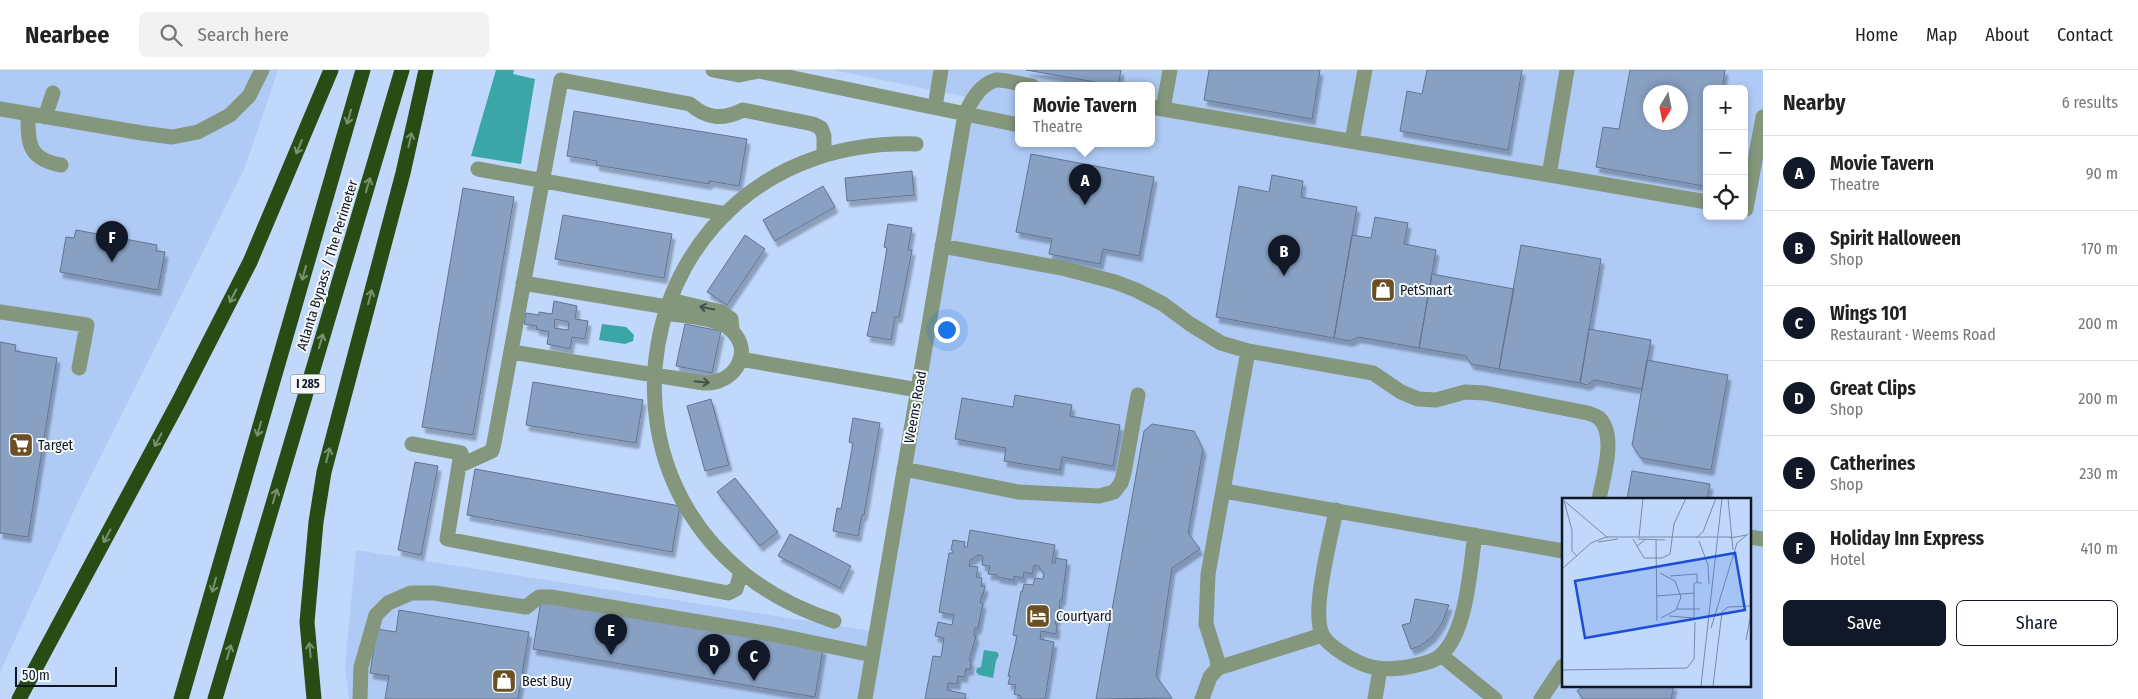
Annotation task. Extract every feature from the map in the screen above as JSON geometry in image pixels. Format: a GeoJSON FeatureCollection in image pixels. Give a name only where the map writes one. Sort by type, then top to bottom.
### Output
{"type":"FeatureCollection","features":[{"type":"Feature","properties":{"kind":"highway"},"geometry":{"type":"LineString","coordinates":[[19,699],[180,400],[250,262],[331,70]]}},
{"type":"Feature","properties":{"kind":"highway","name":"Atlanta Bypass / The Perimeter"},"geometry":{"type":"LineString","coordinates":[[181,699],[363,70]]}},
{"type":"Feature","properties":{"kind":"highway","name":"Atlanta Bypass / The Perimeter"},"geometry":{"type":"LineString","coordinates":[[215,699],[402,70]]}},
{"type":"Feature","properties":{"kind":"highway"},"geometry":{"type":"LineString","coordinates":[[314,699],[307,622],[316,522],[324,472],[403,173],[426,70]]}},
{"type":"Feature","properties":{"kind":"highway"},"geometry":{"type":"LineString","coordinates":[[23,699],[28,683]]}},
{"type":"Feature","properties":{"kind":"street"},"geometry":{"type":"LineString","coordinates":[[0,109],[172,137],[198,132],[230,115],[249,96],[262,70]]}},
{"type":"Feature","properties":{"kind":"street"},"geometry":{"type":"LineString","coordinates":[[713,70],[739,75],[759,70],[1015,124]]}},
{"type":"Feature","properties":{"kind":"street"},"geometry":{"type":"LineString","coordinates":[[935,107],[941,70]]}},
{"type":"Feature","properties":{"kind":"street"},"geometry":{"type":"LineString","coordinates":[[1170,70],[1157,108],[1703,201]]}},
{"type":"Feature","properties":{"kind":"street"},"geometry":{"type":"LineString","coordinates":[[1352,141],[1365,70]]}},
{"type":"Feature","properties":{"kind":"street"},"geometry":{"type":"LineString","coordinates":[[1549,175],[1567,70]]}},
{"type":"Feature","properties":{"kind":"street"},"geometry":{"type":"LineString","coordinates":[[459,466],[492,451],[512,352],[561,80],[690,104],[707,115],[720,118],[743,110],[813,124],[821,128],[824,136],[824,154]]}},
{"type":"Feature","properties":{"kind":"street"},"geometry":{"type":"LineString","coordinates":[[965,114],[972,99],[981,89],[997,80],[1015,83]]}},
{"type":"Feature","properties":{"kind":"street"},"geometry":{"type":"LineString","coordinates":[[45,117],[53,93]]}},
{"type":"Feature","properties":{"kind":"street"},"geometry":{"type":"LineString","coordinates":[[28,114],[28,137],[35,154],[46,162],[61,165]]}},
{"type":"Feature","properties":{"kind":"street","name":"Weems Road"},"geometry":{"type":"LineString","coordinates":[[865,699],[965,114]]}},
{"type":"Feature","properties":{"kind":"street"},"geometry":{"type":"LineString","coordinates":[[1748,198],[1763,117]]}},
{"type":"Feature","properties":{"kind":"street"},"geometry":{"type":"LineString","coordinates":[[834,621],[791,605],[770,594],[741,572],[717,549],[702,531],[678,492],[669,470],[657,426],[654,376],[659,334],[667,307],[684,269],[696,249],[726,214],[762,184],[802,162],[824,154],[870,144],[916,144]]}},
{"type":"Feature","properties":{"kind":"street"},"geometry":{"type":"LineString","coordinates":[[478,169],[726,214]]}},
{"type":"Feature","properties":{"kind":"street"},"geometry":{"type":"LineString","coordinates":[[942,246],[1066,269],[1115,282],[1163,304],[1190,324],[1221,343],[1248,351],[1373,373],[1401,392],[1423,400],[1436,400],[1465,392],[1484,393],[1588,413],[1598,418],[1604,426],[1608,439],[1608,451],[1599,498]]}},
{"type":"Feature","properties":{"kind":"street"},"geometry":{"type":"LineString","coordinates":[[512,352],[704,383],[720,382],[733,373],[740,358],[739,343],[732,330],[731,319],[720,312],[667,307],[523,283]]}},
{"type":"Feature","properties":{"kind":"street"},"geometry":{"type":"LineString","coordinates":[[0,312],[86,326],[79,368]]}},
{"type":"Feature","properties":{"kind":"street"},"geometry":{"type":"LineString","coordinates":[[1218,668],[1206,624],[1208,574],[1248,351]]}},
{"type":"Feature","properties":{"kind":"street"},"geometry":{"type":"LineString","coordinates":[[740,358],[918,390]]}},
{"type":"Feature","properties":{"kind":"street"},"geometry":{"type":"LineString","coordinates":[[904,469],[1018,492],[1099,496],[1114,492],[1121,483],[1124,473],[1138,395]]}},
{"type":"Feature","properties":{"kind":"street"},"geometry":{"type":"LineString","coordinates":[[412,444],[461,453],[447,540],[728,593],[736,589],[741,572]]}},
{"type":"Feature","properties":{"kind":"street"},"geometry":{"type":"LineString","coordinates":[[1224,491],[1562,550]]}},
{"type":"Feature","properties":{"kind":"street"},"geometry":{"type":"LineString","coordinates":[[1336,510],[1322,580],[1318,615],[1322,635],[1348,658],[1362,665],[1380,669],[1396,670],[1412,667],[1429,662],[1441,655],[1460,624],[1475,535]]}},
{"type":"Feature","properties":{"kind":"street"},"geometry":{"type":"LineString","coordinates":[[1750,537],[1763,539]]}},
{"type":"Feature","properties":{"kind":"street"},"geometry":{"type":"LineString","coordinates":[[360,699],[361,667],[376,615],[388,603],[412,593],[434,593],[526,607],[539,597],[551,597],[776,635],[872,655]]}},
{"type":"Feature","properties":{"kind":"street"},"geometry":{"type":"LineString","coordinates":[[1202,699],[1210,677],[1218,668],[1322,635]]}},
{"type":"Feature","properties":{"kind":"street"},"geometry":{"type":"LineString","coordinates":[[1441,655],[1495,699]]}},
{"type":"Feature","properties":{"kind":"street"},"geometry":{"type":"LineString","coordinates":[[1541,699],[1562,668]]}},
{"type":"Feature","properties":{"kind":"street"},"geometry":{"type":"LineString","coordinates":[[1375,699],[1380,669]]}},
{"type":"Feature","properties":{"kind":"shaded area"},"geometry":{"type":"Polygon","coordinates":[[[0,70],[278,70],[245,167],[78,502],[0,672],[0,70]]]}},
{"type":"Feature","properties":{"kind":"shaded area"},"geometry":{"type":"Polygon","coordinates":[[[496,70],[514,70],[513,74],[535,79],[521,164],[471,156],[496,70]]]}},
{"type":"Feature","properties":{"kind":"shaded area"},"geometry":{"type":"Polygon","coordinates":[[[833,70],[1763,70],[1763,699],[349,699],[345,666],[356,550],[878,632],[966,97],[833,70]]]}},
{"type":"Feature","properties":{"kind":"shaded area"},"geometry":{"type":"Polygon","coordinates":[[[602,324],[626,327],[634,335],[633,341],[625,344],[599,340],[602,324]]]}},
{"type":"Feature","properties":{"kind":"shaded area"},"geometry":{"type":"Polygon","coordinates":[[[984,650],[997,652],[999,655],[993,678],[979,675],[976,672],[977,668],[981,667],[984,650]]]}},
{"type":"Feature","properties":{"kind":"building"},"geometry":{"type":"Polygon","coordinates":[[[1026,70],[1121,70],[1119,82],[1095,82],[1026,70]]]}},
{"type":"Feature","properties":{"kind":"building"},"geometry":{"type":"Polygon","coordinates":[[[1209,70],[1320,70],[1312,119],[1204,100],[1209,70]]]}},
{"type":"Feature","properties":{"kind":"building"},"geometry":{"type":"Polygon","coordinates":[[[1427,70],[1522,70],[1508,150],[1400,131],[1407,91],[1422,94],[1427,70]]]}},
{"type":"Feature","properties":{"kind":"building"},"geometry":{"type":"Polygon","coordinates":[[[1630,70],[1725,70],[1723,85],[1703,85],[1703,186],[1596,167],[1603,127],[1619,129],[1630,70]]]}},
{"type":"Feature","properties":{"kind":"building"},"geometry":{"type":"Polygon","coordinates":[[[574,111],[747,139],[739,186],[709,181],[709,184],[596,165],[597,161],[567,156],[574,111]]]}},
{"type":"Feature","properties":{"kind":"building"},"geometry":{"type":"Polygon","coordinates":[[[1031,154],[1154,177],[1139,256],[1103,249],[1100,264],[1049,254],[1052,239],[1016,232],[1031,154]]]}},
{"type":"Feature","properties":{"kind":"building"},"geometry":{"type":"Polygon","coordinates":[[[912,171],[914,195],[847,201],[845,178],[912,171]]]}},
{"type":"Feature","properties":{"kind":"building"},"geometry":{"type":"Polygon","coordinates":[[[1272,175],[1303,181],[1301,197],[1357,207],[1334,338],[1216,317],[1239,186],[1269,192],[1272,175]]]}},
{"type":"Feature","properties":{"kind":"building"},"geometry":{"type":"Polygon","coordinates":[[[823,186],[835,207],[775,241],[763,220],[823,186]]]}},
{"type":"Feature","properties":{"kind":"building"},"geometry":{"type":"Polygon","coordinates":[[[463,188],[514,197],[473,435],[422,427],[463,188]]]}},
{"type":"Feature","properties":{"kind":"building"},"geometry":{"type":"Polygon","coordinates":[[[563,215],[672,234],[664,278],[555,259],[563,215]]]}},
{"type":"Feature","properties":{"kind":"building"},"geometry":{"type":"Polygon","coordinates":[[[1375,217],[1408,223],[1404,244],[1436,250],[1419,348],[1358,337],[1350,341],[1334,338],[1352,235],[1371,238],[1375,217]]]}},
{"type":"Feature","properties":{"kind":"building"},"geometry":{"type":"Polygon","coordinates":[[[888,224],[912,228],[908,250],[912,250],[899,317],[895,317],[891,340],[867,336],[872,312],[876,313],[887,248],[884,247],[888,224]]]}},
{"type":"Feature","properties":{"kind":"building"},"geometry":{"type":"Polygon","coordinates":[[[76,230],[157,245],[156,251],[165,252],[158,290],[60,272],[66,237],[74,238],[76,230]]]}},
{"type":"Feature","properties":{"kind":"building"},"geometry":{"type":"Polygon","coordinates":[[[745,235],[765,249],[727,305],[707,292],[745,235]]]}},
{"type":"Feature","properties":{"kind":"building"},"geometry":{"type":"Polygon","coordinates":[[[1521,245],[1601,259],[1580,383],[1499,369],[1521,245]]]}},
{"type":"Feature","properties":{"kind":"building"},"geometry":{"type":"Polygon","coordinates":[[[1432,274],[1514,289],[1499,369],[1471,364],[1466,356],[1419,348],[1432,274]]]}},
{"type":"Feature","properties":{"kind":"building"},"geometry":{"type":"Polygon","coordinates":[[[554,301],[577,306],[575,319],[588,321],[585,339],[572,337],[570,349],[547,344],[549,332],[536,329],[537,326],[524,324],[526,313],[552,314],[554,301]],[[555,319],[554,328],[568,330],[569,322],[555,319]]]}},
{"type":"Feature","properties":{"kind":"building"},"geometry":{"type":"Polygon","coordinates":[[[685,324],[721,331],[712,373],[676,366],[685,324]]]}},
{"type":"Feature","properties":{"kind":"building"},"geometry":{"type":"Polygon","coordinates":[[[1589,329],[1651,340],[1642,389],[1594,380],[1587,385],[1580,383],[1589,329]]]}},
{"type":"Feature","properties":{"kind":"building","name":"Target"},"geometry":{"type":"Polygon","coordinates":[[[0,342],[16,345],[15,351],[57,358],[28,537],[0,533],[0,342]]]}},
{"type":"Feature","properties":{"kind":"building"},"geometry":{"type":"Polygon","coordinates":[[[1647,360],[1728,375],[1711,470],[1641,458],[1632,445],[1647,360]]]}},
{"type":"Feature","properties":{"kind":"building"},"geometry":{"type":"Polygon","coordinates":[[[533,382],[643,400],[636,443],[526,425],[533,382]]]}},
{"type":"Feature","properties":{"kind":"building"},"geometry":{"type":"Polygon","coordinates":[[[1015,395],[1072,405],[1070,416],[1120,425],[1113,466],[1062,457],[1060,470],[1004,461],[1006,448],[955,439],[962,398],[1013,407],[1015,395]]]}},
{"type":"Feature","properties":{"kind":"building"},"geometry":{"type":"Polygon","coordinates":[[[711,399],[729,465],[705,471],[687,406],[711,399]]]}},
{"type":"Feature","properties":{"kind":"building"},"geometry":{"type":"Polygon","coordinates":[[[853,418],[880,423],[864,515],[862,515],[858,536],[833,531],[837,508],[841,509],[853,443],[849,442],[853,418]]]}},
{"type":"Feature","properties":{"kind":"building"},"geometry":{"type":"Polygon","coordinates":[[[1152,424],[1194,431],[1203,449],[1188,533],[1200,549],[1172,568],[1156,676],[1172,698],[1096,699],[1144,431],[1152,424]]]}},
{"type":"Feature","properties":{"kind":"building"},"geometry":{"type":"Polygon","coordinates":[[[415,462],[438,466],[421,555],[398,550],[415,462]]]}},
{"type":"Feature","properties":{"kind":"building"},"geometry":{"type":"Polygon","coordinates":[[[475,469],[680,506],[672,552],[467,515],[475,469]]]}},
{"type":"Feature","properties":{"kind":"building"},"geometry":{"type":"Polygon","coordinates":[[[1632,471],[1710,484],[1707,498],[1627,498],[1632,471]]]}},
{"type":"Feature","properties":{"kind":"building"},"geometry":{"type":"Polygon","coordinates":[[[735,478],[778,532],[760,546],[717,492],[735,478]]]}},
{"type":"Feature","properties":{"kind":"building","name":"Courtyard"},"geometry":{"type":"Polygon","coordinates":[[[970,530],[1055,545],[1052,563],[1055,563],[1056,558],[1067,560],[1059,617],[1057,617],[1055,624],[1057,625],[1056,634],[1041,631],[1040,639],[1054,642],[1045,699],[1021,699],[1021,696],[1014,694],[1016,685],[1008,684],[1017,636],[1013,635],[1021,591],[1024,584],[1033,585],[1035,578],[1043,579],[1044,574],[1039,566],[1034,565],[1032,574],[1024,572],[1023,578],[1014,576],[1014,580],[997,577],[997,575],[988,574],[990,566],[982,565],[983,556],[978,555],[970,560],[969,566],[978,567],[976,577],[982,578],[981,586],[985,586],[980,603],[983,603],[978,628],[975,628],[974,636],[976,636],[969,660],[971,661],[970,670],[966,669],[964,677],[958,676],[957,684],[948,683],[947,690],[966,694],[965,699],[925,699],[933,656],[941,657],[944,638],[935,636],[938,622],[952,625],[954,615],[939,612],[949,553],[953,553],[953,550],[951,550],[953,540],[965,542],[964,547],[967,547],[970,530]]]}},
{"type":"Feature","properties":{"kind":"building"},"geometry":{"type":"Polygon","coordinates":[[[790,534],[851,566],[840,588],[778,556],[790,534]]]}},
{"type":"Feature","properties":{"kind":"building"},"geometry":{"type":"Polygon","coordinates":[[[1415,599],[1449,605],[1442,623],[1433,636],[1420,646],[1411,649],[1402,625],[1410,623],[1415,599]]]}},
{"type":"Feature","properties":{"kind":"building"},"geometry":{"type":"Polygon","coordinates":[[[541,601],[823,649],[815,697],[533,649],[541,601]]]}},
{"type":"Feature","properties":{"kind":"building"},"geometry":{"type":"Polygon","coordinates":[[[399,610],[529,632],[518,699],[385,699],[389,676],[370,673],[377,629],[396,632],[399,610]]]}},
{"type":"Feature","properties":{"kind":"building"},"geometry":{"type":"Polygon","coordinates":[[[1584,686],[1674,686],[1671,699],[1583,699],[1577,691],[1584,686]]]}},
{"type":"Feature","properties":{"kind":"place","name":"Movie Tavern"},"geometry":{"type":"Point","coordinates":[1085,205]}},
{"type":"Feature","properties":{"kind":"place","name":"Holiday Inn Express"},"geometry":{"type":"Point","coordinates":[112,262]}},
{"type":"Feature","properties":{"kind":"place","name":"Spirit Halloween"},"geometry":{"type":"Point","coordinates":[1284,276]}},
{"type":"Feature","properties":{"kind":"place","name":"PetSmart"},"geometry":{"type":"Point","coordinates":[1383,290]}},
{"type":"Feature","properties":{"kind":"place","name":"Target"},"geometry":{"type":"Point","coordinates":[21,445]}},
{"type":"Feature","properties":{"kind":"place","name":"Courtyard"},"geometry":{"type":"Point","coordinates":[1038,616]}},
{"type":"Feature","properties":{"kind":"place","name":"Catherines"},"geometry":{"type":"Point","coordinates":[611,655]}},
{"type":"Feature","properties":{"kind":"place","name":"Great Clips"},"geometry":{"type":"Point","coordinates":[714,675]}},
{"type":"Feature","properties":{"kind":"place","name":"Best Buy"},"geometry":{"type":"Point","coordinates":[504,681]}},
{"type":"Feature","properties":{"kind":"place","name":"Wings 101"},"geometry":{"type":"Point","coordinates":[754,681]}}]}
